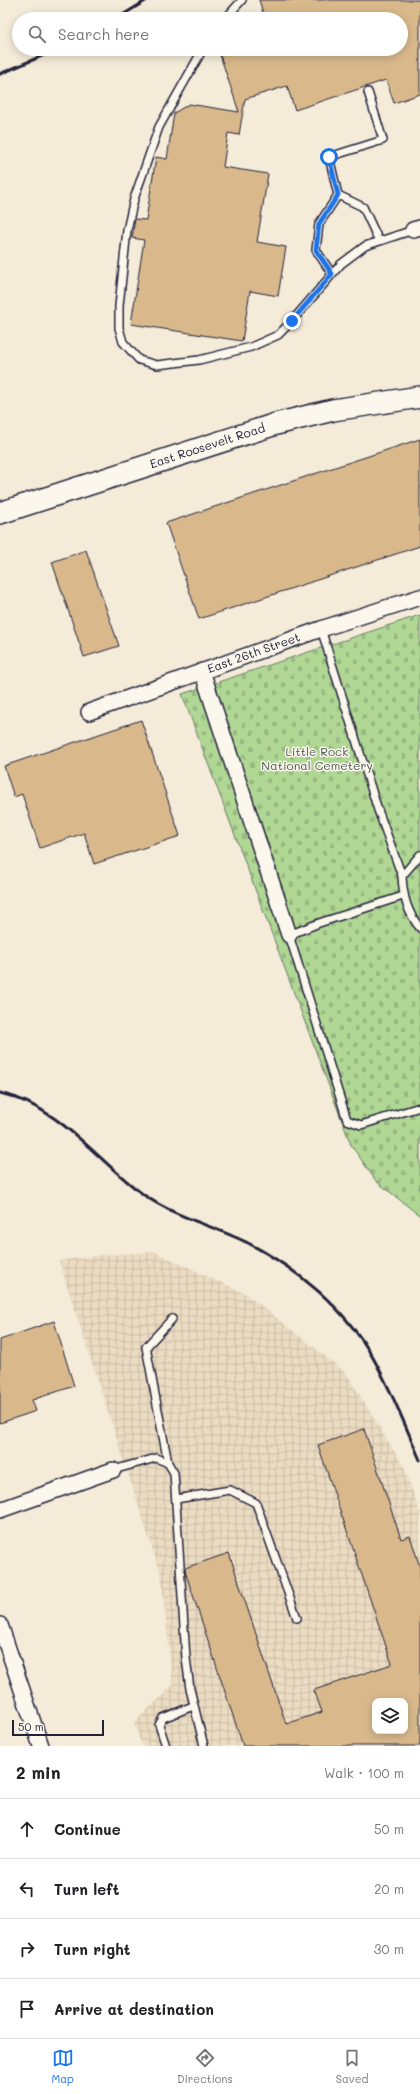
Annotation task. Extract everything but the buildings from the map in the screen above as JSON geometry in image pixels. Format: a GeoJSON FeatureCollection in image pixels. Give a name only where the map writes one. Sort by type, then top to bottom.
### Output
{"type":"FeatureCollection","features":[{"type":"Feature","properties":{"kind":"main road","name":"East Roosevelt Road"},"geometry":{"type":"LineString","coordinates":[[0,513],[276,424],[333,410],[420,397]]}},
{"type":"Feature","properties":{"kind":"street","name":"East 26th Street"},"geometry":{"type":"LineString","coordinates":[[89,712],[322,629],[420,597]]}},
{"type":"Feature","properties":{"kind":"street"},"geometry":{"type":"LineString","coordinates":[[202,671],[290,935]]}},
{"type":"Feature","properties":{"kind":"street"},"geometry":{"type":"LineString","coordinates":[[0,1510],[113,1470]]}},
{"type":"Feature","properties":{"kind":"street"},"geometry":{"type":"LineString","coordinates":[[0,1625],[41,1746]]}},
{"type":"Feature","properties":{"kind":"lane"},"geometry":{"type":"LineString","coordinates":[[231,12],[242,0]]}},
{"type":"Feature","properties":{"kind":"lane"},"geometry":{"type":"LineString","coordinates":[[199,56],[159,127],[134,199],[126,230],[119,306],[119,328],[123,342],[139,360],[157,365],[199,360],[251,347],[278,335],[341,264],[365,246],[417,229]]}},
{"type":"Feature","properties":{"kind":"lane"},"geometry":{"type":"LineString","coordinates":[[332,274],[316,250],[319,224],[338,195],[329,157],[384,140],[368,92]]}},
{"type":"Feature","properties":{"kind":"lane"},"geometry":{"type":"LineString","coordinates":[[338,195],[363,207],[379,241]]}},
{"type":"Feature","properties":{"kind":"lane"},"geometry":{"type":"LineString","coordinates":[[322,629],[378,810],[402,876],[403,896],[412,918],[420,928]]}},
{"type":"Feature","properties":{"kind":"lane"},"geometry":{"type":"LineString","coordinates":[[402,876],[420,855]]}},
{"type":"Feature","properties":{"kind":"lane"},"geometry":{"type":"LineString","coordinates":[[403,896],[319,923],[290,935],[347,1120],[361,1125],[420,1107]]}},
{"type":"Feature","properties":{"kind":"lane"},"geometry":{"type":"LineString","coordinates":[[172,1319],[146,1347],[168,1463],[174,1473],[186,1658],[193,1706],[204,1746]]}},
{"type":"Feature","properties":{"kind":"lane"},"geometry":{"type":"LineString","coordinates":[[113,1470],[156,1458],[168,1463]]}},
{"type":"Feature","properties":{"kind":"lane"},"geometry":{"type":"LineString","coordinates":[[176,1499],[230,1490],[256,1503],[297,1618]]}},
{"type":"Feature","properties":{"kind":"lane"},"geometry":{"type":"LineString","coordinates":[[166,1746],[159,1725],[163,1718],[193,1706]]}},
{"type":"Feature","properties":{"kind":"shaded area"},"geometry":{"type":"Polygon","coordinates":[[[155,1252],[246,1294],[346,1373],[404,1467],[420,1513],[420,1746],[142,1746],[134,1723],[173,1685],[161,1575],[59,1261],[101,1255],[155,1252]]]}},
{"type":"Feature","properties":{"kind":"green space","name":"Little Rock National Cemetery"},"geometry":{"type":"Polygon","coordinates":[[[420,615],[420,1216],[376,1181],[351,1145],[182,694],[420,615]]]}},
{"type":"Feature","properties":{"kind":"railway"},"geometry":{"type":"LineString","coordinates":[[127,12],[147,0]]}},
{"type":"Feature","properties":{"kind":"railway"},"geometry":{"type":"LineString","coordinates":[[0,74],[42,56]]}},
{"type":"Feature","properties":{"kind":"railway"},"geometry":{"type":"LineString","coordinates":[[0,1093],[22,1100],[60,1122],[127,1181],[156,1203],[248,1243],[284,1265],[318,1291],[348,1321],[372,1356],[392,1394],[420,1460]]}},
{"type":"Feature","properties":{"kind":"route"},"geometry":{"type":"LineString","coordinates":[[292,321],[332,274],[316,250],[319,224],[338,195],[329,157]]}}]}
